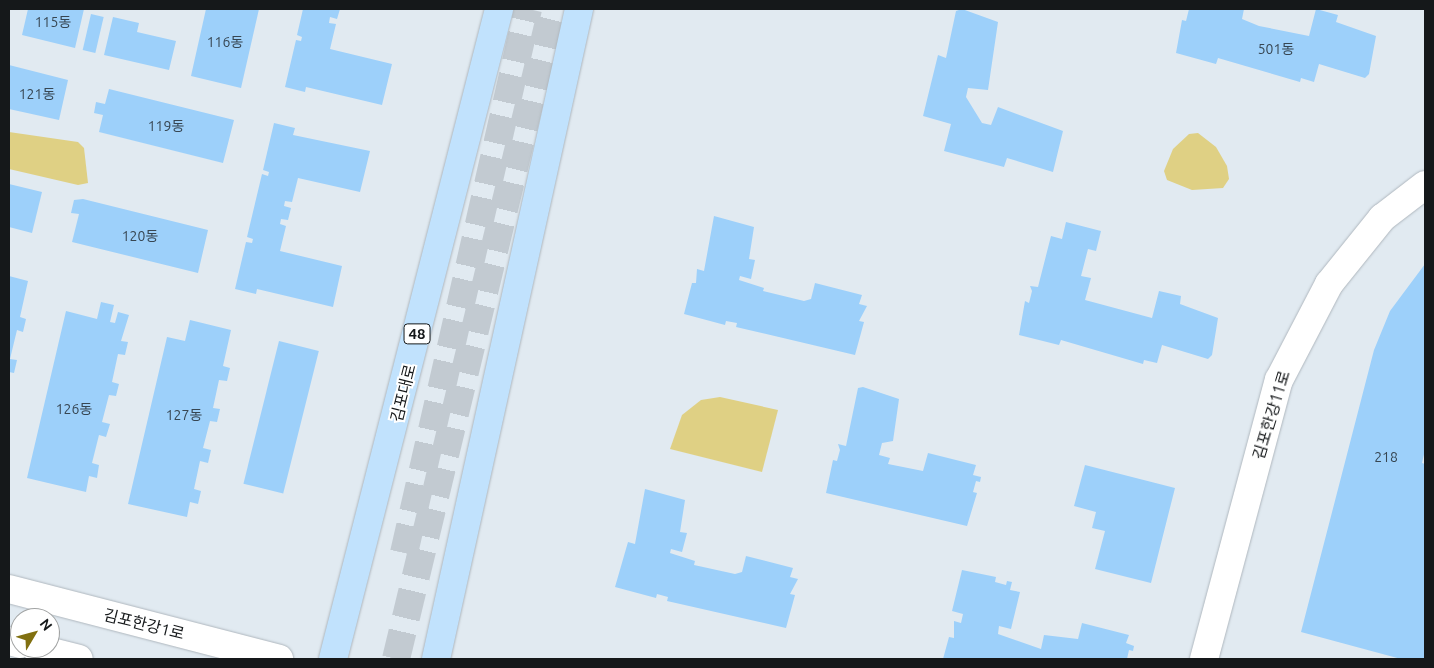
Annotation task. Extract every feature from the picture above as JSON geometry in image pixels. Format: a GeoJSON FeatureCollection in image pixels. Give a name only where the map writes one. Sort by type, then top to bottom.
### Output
{"type":"FeatureCollection","features":[{"type":"Feature","properties":{"kind":"main road","name":"김포대로"},"geometry":{"type":"LineString","coordinates":[[333,659],[499,9]]}},
{"type":"Feature","properties":{"kind":"main road"},"geometry":{"type":"LineString","coordinates":[[436,659],[579,9]]}},
{"type":"Feature","properties":{"kind":"street","name":"김포한강11로"},"geometry":{"type":"LineString","coordinates":[[1204,659],[1279,380],[1329,284],[1382,218],[1425,185]]}},
{"type":"Feature","properties":{"kind":"street","name":"김포한강11로"},"geometry":{"type":"LineString","coordinates":[[1220,659],[1294,376],[1342,288],[1392,226],[1425,200]]}},
{"type":"Feature","properties":{"kind":"street","name":"김포한강1로"},"geometry":{"type":"LineString","coordinates":[[9,589],[279,659]]}},
{"type":"Feature","properties":{"kind":"street"},"geometry":{"type":"LineString","coordinates":[[60,654],[79,659]]}},
{"type":"Feature","properties":{"kind":"shaded area"},"geometry":{"type":"Polygon","coordinates":[[[9,132],[78,142],[84,148],[88,183],[78,185],[9,169],[9,132]]]}},
{"type":"Feature","properties":{"kind":"shaded area"},"geometry":{"type":"Polygon","coordinates":[[[1198,133],[1216,147],[1227,166],[1229,179],[1223,188],[1192,190],[1167,180],[1164,171],[1173,149],[1189,134],[1198,133]]]}},
{"type":"Feature","properties":{"kind":"shaded area"},"geometry":{"type":"Polygon","coordinates":[[[720,397],[778,410],[762,472],[670,449],[682,415],[701,400],[720,397]]]}},
{"type":"Feature","properties":{"kind":"building"},"geometry":{"type":"Polygon","coordinates":[[[28,9],[84,9],[75,48],[22,35],[28,9]]]}},
{"type":"Feature","properties":{"kind":"building"},"geometry":{"type":"Polygon","coordinates":[[[206,9],[259,9],[241,88],[191,76],[206,9]]]}},
{"type":"Feature","properties":{"kind":"building"},"geometry":{"type":"Polygon","coordinates":[[[303,9],[340,9],[337,19],[330,17],[329,23],[336,24],[330,49],[392,64],[382,105],[306,87],[305,92],[285,87],[296,40],[301,41],[302,37],[297,35],[303,9]]]}},
{"type":"Feature","properties":{"kind":"building"},"geometry":{"type":"Polygon","coordinates":[[[962,9],[998,22],[988,90],[968,88],[966,97],[982,123],[991,125],[998,107],[1063,131],[1053,172],[1007,158],[1004,167],[944,151],[951,124],[923,116],[938,55],[946,58],[956,11],[962,9]]]}},
{"type":"Feature","properties":{"kind":"building"},"geometry":{"type":"Polygon","coordinates":[[[1189,9],[1244,9],[1242,19],[1259,26],[1309,36],[1316,9],[1338,15],[1336,22],[1376,36],[1369,74],[1365,78],[1319,64],[1314,82],[1301,78],[1300,82],[1218,58],[1216,64],[1176,53],[1182,20],[1186,21],[1189,9]]]}},
{"type":"Feature","properties":{"kind":"building"},"geometry":{"type":"Polygon","coordinates":[[[91,14],[104,17],[95,53],[83,50],[91,14]]]}},
{"type":"Feature","properties":{"kind":"building"},"geometry":{"type":"Polygon","coordinates":[[[113,17],[139,23],[137,32],[176,41],[169,70],[104,55],[113,17]]]}},
{"type":"Feature","properties":{"kind":"building"},"geometry":{"type":"Polygon","coordinates":[[[9,65],[68,80],[59,120],[9,109],[9,65]]]}},
{"type":"Feature","properties":{"kind":"building"},"geometry":{"type":"Polygon","coordinates":[[[109,89],[234,120],[223,163],[99,132],[103,115],[94,113],[96,102],[105,104],[109,89]]]}},
{"type":"Feature","properties":{"kind":"building"},"geometry":{"type":"Polygon","coordinates":[[[274,123],[295,128],[293,135],[370,151],[360,192],[298,178],[292,202],[285,201],[284,206],[291,208],[288,220],[281,219],[280,224],[286,226],[280,251],[342,266],[333,307],[257,289],[256,294],[235,289],[246,242],[252,243],[253,239],[247,237],[262,174],[268,176],[269,172],[263,170],[274,123]]]}},
{"type":"Feature","properties":{"kind":"building"},"geometry":{"type":"Polygon","coordinates":[[[9,184],[42,192],[32,233],[9,227],[9,184]]]}},
{"type":"Feature","properties":{"kind":"building"},"geometry":{"type":"Polygon","coordinates":[[[83,199],[208,230],[198,273],[72,242],[79,214],[71,213],[74,200],[83,199]]]}},
{"type":"Feature","properties":{"kind":"building"},"geometry":{"type":"Polygon","coordinates":[[[714,216],[754,227],[749,259],[755,260],[751,279],[740,276],[739,280],[764,288],[763,291],[804,301],[811,299],[815,283],[862,295],[859,304],[867,306],[859,321],[864,322],[855,355],[736,327],[737,323],[726,321],[725,325],[684,314],[692,283],[696,283],[697,269],[704,271],[714,216]]]}},
{"type":"Feature","properties":{"kind":"building"},"geometry":{"type":"Polygon","coordinates":[[[1066,222],[1101,231],[1096,251],[1088,249],[1081,276],[1091,278],[1085,300],[1152,318],[1159,291],[1181,296],[1180,304],[1218,318],[1212,355],[1208,359],[1162,345],[1157,363],[1144,360],[1143,364],[1061,340],[1059,345],[1019,335],[1025,301],[1029,303],[1032,291],[1030,286],[1038,287],[1051,236],[1062,239],[1066,222]]]}},
{"type":"Feature","properties":{"kind":"building"},"geometry":{"type":"Polygon","coordinates":[[[1425,264],[1425,450],[1422,463],[1425,464],[1425,659],[1401,659],[1301,632],[1374,350],[1390,311],[1425,264]]]}},
{"type":"Feature","properties":{"kind":"building"},"geometry":{"type":"Polygon","coordinates":[[[9,276],[28,281],[20,317],[26,319],[23,332],[17,330],[10,359],[17,360],[14,373],[9,372],[9,276]]]}},
{"type":"Feature","properties":{"kind":"building"},"geometry":{"type":"Polygon","coordinates":[[[101,302],[114,305],[110,322],[115,323],[118,312],[129,315],[121,341],[128,342],[125,355],[118,354],[112,382],[119,384],[116,396],[109,395],[102,422],[110,424],[106,437],[99,435],[92,463],[99,465],[97,478],[89,476],[86,492],[27,478],[66,311],[97,319],[101,302]]]}},
{"type":"Feature","properties":{"kind":"building"},"geometry":{"type":"Polygon","coordinates":[[[190,320],[231,330],[223,366],[230,368],[227,381],[219,380],[213,408],[220,409],[217,422],[210,421],[203,448],[211,450],[208,463],[200,461],[194,489],[201,491],[198,504],[190,502],[187,517],[128,504],[167,337],[185,341],[190,320]]]}},
{"type":"Feature","properties":{"kind":"building"},"geometry":{"type":"Polygon","coordinates":[[[279,341],[319,351],[283,494],[243,484],[279,341]]]}},
{"type":"Feature","properties":{"kind":"building"},"geometry":{"type":"Polygon","coordinates":[[[863,387],[899,399],[893,441],[882,443],[879,455],[890,458],[888,464],[923,471],[928,453],[976,465],[973,475],[981,477],[980,482],[976,481],[973,492],[977,493],[967,526],[826,493],[833,460],[837,461],[840,450],[838,444],[846,446],[858,388],[863,387]]]}},
{"type":"Feature","properties":{"kind":"building"},"geometry":{"type":"Polygon","coordinates":[[[1085,465],[1175,488],[1151,583],[1095,569],[1105,531],[1092,528],[1096,512],[1074,506],[1085,465]]]}},
{"type":"Feature","properties":{"kind":"building"},"geometry":{"type":"Polygon","coordinates":[[[645,489],[685,500],[680,532],[687,533],[682,552],[671,549],[670,553],[695,561],[694,565],[735,574],[742,572],[746,556],[793,568],[790,577],[798,579],[790,594],[795,595],[786,628],[667,601],[668,597],[657,594],[656,598],[615,587],[628,542],[635,544],[645,489]]]}},
{"type":"Feature","properties":{"kind":"building"},"geometry":{"type":"Polygon","coordinates":[[[962,570],[996,577],[995,582],[1006,585],[1007,581],[1012,582],[1010,590],[1020,592],[1011,629],[999,626],[998,634],[1041,649],[1044,635],[1078,639],[1082,623],[1129,635],[1126,643],[1134,646],[1133,651],[1129,650],[1127,659],[943,659],[949,637],[954,638],[954,621],[961,623],[963,614],[952,611],[962,570]]]}},
{"type":"Feature","properties":{"kind":"tunnel"},"geometry":{"type":"LineString","coordinates":[[404,553],[528,9]]}},
{"type":"Feature","properties":{"kind":"tunnel"},"geometry":{"type":"LineString","coordinates":[[396,659],[552,9]]}}]}
